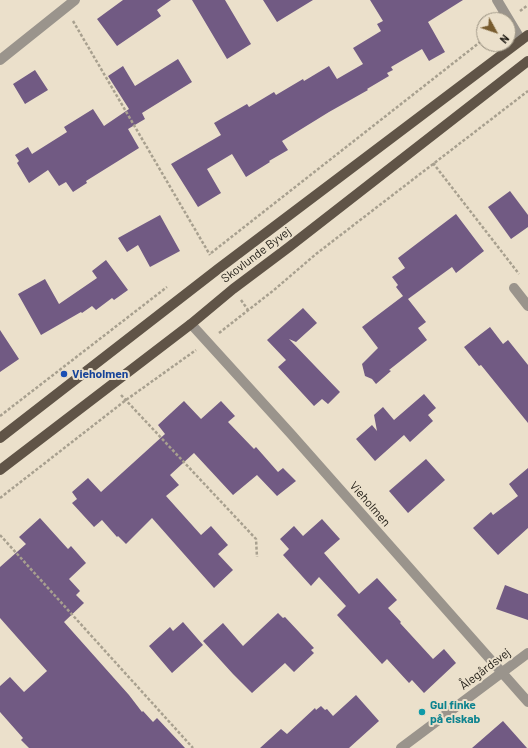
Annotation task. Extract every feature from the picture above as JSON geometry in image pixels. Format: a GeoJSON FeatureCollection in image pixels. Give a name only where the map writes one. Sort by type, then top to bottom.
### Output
{"type":"FeatureCollection","features":[{"type":"Feature","properties":{"kind":"main road","name":"Skovlunde Byvej"},"geometry":{"type":"LineString","coordinates":[[0,438],[218,268],[524,37]]}},
{"type":"Feature","properties":{"kind":"main road","name":"Skovlunde Byvej"},"geometry":{"type":"LineString","coordinates":[[0,470],[191,324],[233,289],[528,61]]}},
{"type":"Feature","properties":{"kind":"street"},"geometry":{"type":"LineString","coordinates":[[0,60],[76,0]]}},
{"type":"Feature","properties":{"kind":"street"},"geometry":{"type":"LineString","coordinates":[[497,0],[524,37]]}},
{"type":"Feature","properties":{"kind":"street"},"geometry":{"type":"LineString","coordinates":[[514,288],[528,306]]}},
{"type":"Feature","properties":{"kind":"street","name":"Vieholmen"},"geometry":{"type":"LineString","coordinates":[[191,324],[528,702]]}},
{"type":"Feature","properties":{"kind":"street","name":"Ålegårdsvej"},"geometry":{"type":"LineString","coordinates":[[401,748],[528,653]]}},
{"type":"Feature","properties":{"kind":"path"},"geometry":{"type":"LineString","coordinates":[[65,8],[218,268]]}},
{"type":"Feature","properties":{"kind":"path"},"geometry":{"type":"LineString","coordinates":[[204,259],[476,45]]}},
{"type":"Feature","properties":{"kind":"path"},"geometry":{"type":"LineString","coordinates":[[0,498],[126,400],[207,342],[274,290],[316,254],[528,91]]}},
{"type":"Feature","properties":{"kind":"path"},"geometry":{"type":"LineString","coordinates":[[433,163],[522,278],[514,288]]}},
{"type":"Feature","properties":{"kind":"path"},"geometry":{"type":"LineString","coordinates":[[0,416],[173,283]]}},
{"type":"Feature","properties":{"kind":"path"},"geometry":{"type":"LineString","coordinates":[[233,289],[248,310]]}},
{"type":"Feature","properties":{"kind":"path"},"geometry":{"type":"LineString","coordinates":[[111,384],[256,539],[257,557]]}},
{"type":"Feature","properties":{"kind":"path"},"geometry":{"type":"LineString","coordinates":[[0,535],[193,748]]}},
{"type":"Feature","properties":{"kind":"building"},"geometry":{"type":"Polygon","coordinates":[[[123,0],[171,0],[157,10],[161,16],[117,46],[97,19],[123,0]]]}},
{"type":"Feature","properties":{"kind":"building"},"geometry":{"type":"Polygon","coordinates":[[[192,0],[225,0],[251,44],[227,59],[192,0]]]}},
{"type":"Feature","properties":{"kind":"building"},"geometry":{"type":"Polygon","coordinates":[[[263,0],[313,0],[277,22],[263,0]]]}},
{"type":"Feature","properties":{"kind":"building"},"geometry":{"type":"Polygon","coordinates":[[[370,0],[463,0],[428,22],[445,52],[429,61],[422,49],[391,67],[393,70],[387,73],[389,76],[282,141],[288,150],[246,177],[232,154],[207,169],[221,193],[198,207],[171,164],[221,135],[214,123],[247,104],[249,107],[274,92],[276,95],[329,66],[337,79],[363,64],[353,48],[381,31],[377,24],[383,21],[370,0]]]}},
{"type":"Feature","properties":{"kind":"building"},"geometry":{"type":"Polygon","coordinates":[[[178,59],[192,82],[142,113],[145,119],[128,129],[139,148],[86,181],[87,183],[73,192],[66,182],[59,186],[48,170],[29,183],[17,163],[19,161],[15,155],[28,147],[32,154],[67,132],[64,127],[93,109],[104,126],[129,109],[108,76],[123,66],[135,86],[178,59]]]}},
{"type":"Feature","properties":{"kind":"building"},"geometry":{"type":"Polygon","coordinates":[[[35,70],[48,90],[25,104],[13,84],[35,70]]]}},
{"type":"Feature","properties":{"kind":"building"},"geometry":{"type":"Polygon","coordinates":[[[510,191],[528,215],[528,227],[511,239],[488,207],[510,191]]]}},
{"type":"Feature","properties":{"kind":"building"},"geometry":{"type":"Polygon","coordinates":[[[456,214],[484,251],[456,273],[452,267],[408,299],[426,322],[418,328],[427,340],[389,370],[391,371],[376,384],[372,379],[365,376],[362,364],[378,348],[362,327],[403,296],[396,287],[398,285],[392,277],[405,268],[398,258],[456,214]]]}},
{"type":"Feature","properties":{"kind":"building"},"geometry":{"type":"Polygon","coordinates":[[[160,215],[180,251],[150,267],[138,245],[127,252],[118,238],[160,215]]]}},
{"type":"Feature","properties":{"kind":"building"},"geometry":{"type":"Polygon","coordinates":[[[106,260],[128,290],[114,300],[112,298],[96,310],[92,306],[41,335],[18,294],[45,279],[59,304],[97,278],[92,271],[106,260]]]}},
{"type":"Feature","properties":{"kind":"building"},"geometry":{"type":"Polygon","coordinates":[[[303,308],[317,323],[296,342],[289,339],[340,392],[328,404],[322,399],[314,406],[278,367],[286,360],[267,340],[303,308]]]}},
{"type":"Feature","properties":{"kind":"building"},"geometry":{"type":"Polygon","coordinates":[[[490,327],[503,344],[508,340],[528,365],[528,423],[481,365],[479,366],[464,347],[490,327]]]}},
{"type":"Feature","properties":{"kind":"building"},"geometry":{"type":"Polygon","coordinates":[[[0,330],[19,359],[0,372],[0,330]]]}},
{"type":"Feature","properties":{"kind":"building"},"geometry":{"type":"Polygon","coordinates":[[[424,394],[436,408],[428,415],[433,421],[410,442],[404,435],[375,461],[356,439],[372,425],[377,431],[374,415],[383,407],[394,420],[424,394]]]}},
{"type":"Feature","properties":{"kind":"building"},"geometry":{"type":"Polygon","coordinates":[[[184,401],[201,419],[221,401],[235,416],[228,422],[254,449],[256,447],[278,472],[283,468],[296,481],[277,496],[257,475],[233,495],[194,453],[170,475],[179,485],[166,496],[201,535],[211,526],[228,545],[218,554],[233,570],[214,588],[152,518],[126,544],[118,536],[117,537],[102,520],[94,527],[72,503],[77,499],[72,492],[88,478],[101,492],[165,434],[158,425],[184,401]]]}},
{"type":"Feature","properties":{"kind":"building"},"geometry":{"type":"Polygon","coordinates":[[[426,459],[445,480],[408,513],[389,491],[426,459]]]}},
{"type":"Feature","properties":{"kind":"building"},"geometry":{"type":"Polygon","coordinates":[[[528,468],[528,528],[498,555],[473,528],[491,512],[493,515],[518,496],[509,484],[528,468]]]}},
{"type":"Feature","properties":{"kind":"building"},"geometry":{"type":"Polygon","coordinates":[[[40,518],[68,549],[71,546],[86,563],[69,579],[80,591],[76,595],[84,603],[64,622],[129,695],[142,712],[143,711],[153,722],[157,718],[185,748],[29,748],[21,740],[23,738],[0,712],[0,686],[10,677],[24,692],[47,671],[0,618],[0,567],[26,544],[19,537],[40,518]]]}},
{"type":"Feature","properties":{"kind":"building"},"geometry":{"type":"Polygon","coordinates":[[[322,519],[340,539],[324,553],[359,594],[377,578],[397,600],[388,608],[433,659],[444,649],[456,663],[424,693],[412,680],[409,683],[387,659],[382,664],[337,615],[346,606],[319,577],[311,586],[283,555],[289,549],[280,539],[294,526],[303,536],[322,519]]]}},
{"type":"Feature","properties":{"kind":"building"},"geometry":{"type":"Polygon","coordinates":[[[505,585],[528,594],[528,620],[496,609],[505,585]]]}},
{"type":"Feature","properties":{"kind":"building"},"geometry":{"type":"Polygon","coordinates":[[[278,613],[283,618],[285,617],[314,648],[311,650],[314,653],[294,672],[285,663],[252,693],[203,641],[223,623],[243,646],[278,613]]]}},
{"type":"Feature","properties":{"kind":"building"},"geometry":{"type":"Polygon","coordinates":[[[183,622],[203,645],[172,673],[149,646],[170,627],[173,631],[183,622]]]}},
{"type":"Feature","properties":{"kind":"building"},"geometry":{"type":"Polygon","coordinates":[[[356,695],[379,721],[349,748],[260,748],[281,729],[287,734],[315,708],[316,710],[321,706],[325,710],[327,709],[333,716],[356,695]]]}},
{"type":"Feature","properties":{"kind":"building"},"geometry":{"type":"Polygon","coordinates":[[[503,721],[527,748],[472,748],[503,721]]]}},
{"type":"Feature","properties":{"kind":"place","name":"Vieholmen"},"geometry":{"type":"Point","coordinates":[64,374]}},
{"type":"Feature","properties":{"kind":"place","name":"Gul finke på elskab"},"geometry":{"type":"Point","coordinates":[422,712]}}]}
